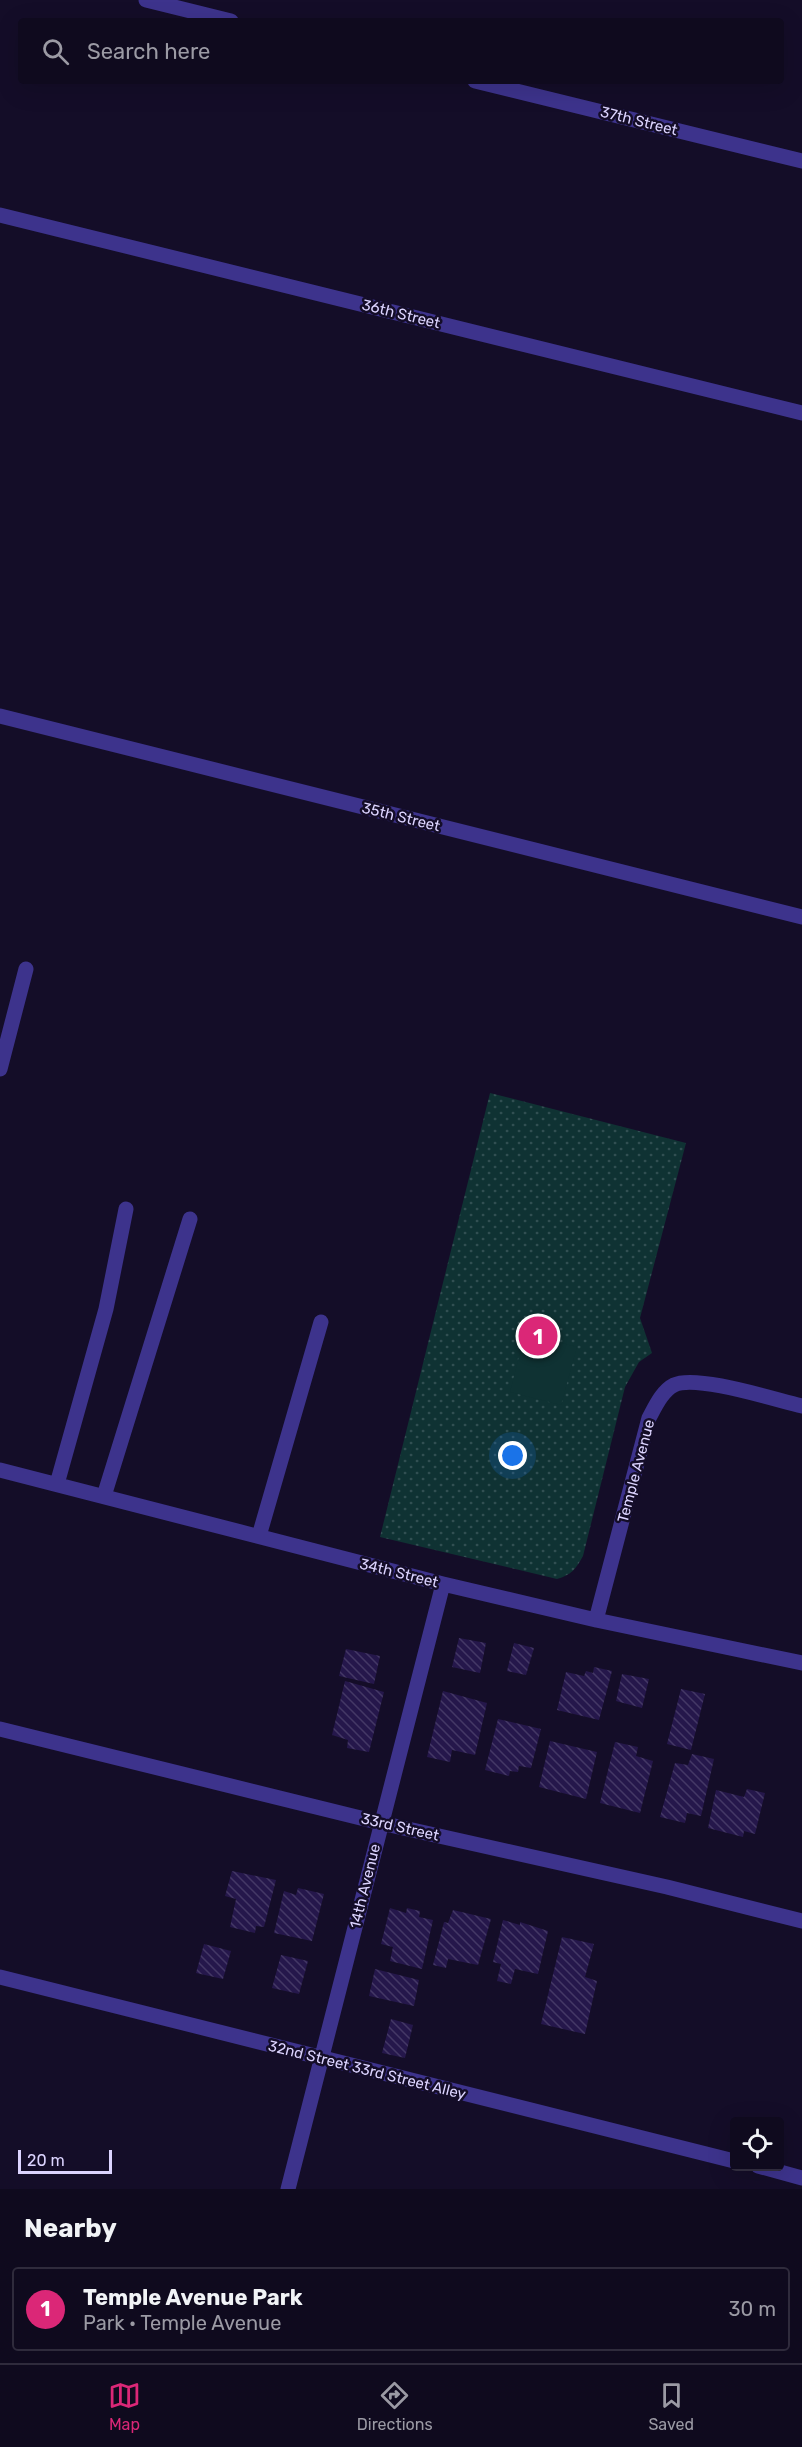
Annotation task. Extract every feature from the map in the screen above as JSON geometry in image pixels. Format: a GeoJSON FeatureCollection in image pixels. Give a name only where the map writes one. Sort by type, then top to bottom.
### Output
{"type":"FeatureCollection","features":[{"type":"Feature","properties":{"kind":"street"},"geometry":{"type":"LineString","coordinates":[[146,0],[219,18]]}},
{"type":"Feature","properties":{"kind":"street","name":"37th Street"},"geometry":{"type":"LineString","coordinates":[[488,84],[802,161]]}},
{"type":"Feature","properties":{"kind":"street","name":"36th Street"},"geometry":{"type":"LineString","coordinates":[[0,215],[802,413]]}},
{"type":"Feature","properties":{"kind":"street","name":"35th Street"},"geometry":{"type":"LineString","coordinates":[[0,716],[802,917]]}},
{"type":"Feature","properties":{"kind":"street"},"geometry":{"type":"LineString","coordinates":[[0,1069],[26,969]]}},
{"type":"Feature","properties":{"kind":"street"},"geometry":{"type":"LineString","coordinates":[[57,1484],[106,1309],[126,1209]]}},
{"type":"Feature","properties":{"kind":"street"},"geometry":{"type":"LineString","coordinates":[[104,1496],[190,1219]]}},
{"type":"Feature","properties":{"kind":"street"},"geometry":{"type":"LineString","coordinates":[[259,1536],[321,1322]]}},
{"type":"Feature","properties":{"kind":"street","name":"Temple Avenue"},"geometry":{"type":"LineString","coordinates":[[596,1620],[649,1418],[660,1398],[674,1385],[695,1382],[802,1406]]}},
{"type":"Feature","properties":{"kind":"street","name":"34th Street"},"geometry":{"type":"LineString","coordinates":[[0,1470],[443,1584],[596,1620],[802,1663]]}},
{"type":"Feature","properties":{"kind":"street","name":"14th Avenue"},"geometry":{"type":"LineString","coordinates":[[288,2189],[443,1584]]}},
{"type":"Feature","properties":{"kind":"street","name":"33rd Street"},"geometry":{"type":"LineString","coordinates":[[0,1729],[381,1823],[667,1887],[802,1921]]}},
{"type":"Feature","properties":{"kind":"street","name":"32nd Street 33rd Street Alley"},"geometry":{"type":"LineString","coordinates":[[0,1977],[730,2160]]}},
{"type":"Feature","properties":{"kind":"street"},"geometry":{"type":"LineString","coordinates":[[776,2171],[802,2178]]}},
{"type":"Feature","properties":{"kind":"green space"},"geometry":{"type":"Polygon","coordinates":[[[490,1093],[686,1143],[640,1318],[652,1353],[639,1362],[625,1387],[583,1556],[573,1571],[557,1579],[380,1537],[490,1093]]]}},
{"type":"Feature","properties":{"kind":"green space"},"geometry":{"type":"Polygon","coordinates":[[[525,1333],[577,1347],[561,1405],[510,1392],[525,1333]]]}},
{"type":"Feature","properties":{"kind":"building"},"geometry":{"type":"Polygon","coordinates":[[[459,1638],[486,1643],[480,1673],[452,1667],[459,1638]]]}},
{"type":"Feature","properties":{"kind":"building"},"geometry":{"type":"Polygon","coordinates":[[[514,1643],[534,1648],[526,1675],[507,1671],[514,1643]]]}},
{"type":"Feature","properties":{"kind":"building"},"geometry":{"type":"Polygon","coordinates":[[[346,1649],[380,1656],[374,1684],[339,1676],[346,1649]]]}},
{"type":"Feature","properties":{"kind":"building"},"geometry":{"type":"Polygon","coordinates":[[[594,1667],[612,1671],[599,1720],[557,1710],[566,1672],[584,1676],[586,1671],[593,1673],[594,1667]]]}},
{"type":"Feature","properties":{"kind":"building"},"geometry":{"type":"Polygon","coordinates":[[[622,1674],[649,1679],[642,1708],[616,1701],[622,1674]]]}},
{"type":"Feature","properties":{"kind":"building"},"geometry":{"type":"Polygon","coordinates":[[[345,1681],[384,1692],[369,1752],[347,1748],[348,1740],[332,1735],[345,1681]]]}},
{"type":"Feature","properties":{"kind":"building"},"geometry":{"type":"Polygon","coordinates":[[[681,1689],[705,1694],[691,1750],[667,1744],[681,1689]]]}},
{"type":"Feature","properties":{"kind":"building"},"geometry":{"type":"Polygon","coordinates":[[[443,1691],[487,1703],[475,1755],[452,1750],[450,1762],[427,1757],[443,1691]]]}},
{"type":"Feature","properties":{"kind":"building"},"geometry":{"type":"Polygon","coordinates":[[[498,1719],[541,1729],[531,1768],[519,1766],[518,1772],[510,1771],[509,1776],[485,1770],[498,1719]]]}},
{"type":"Feature","properties":{"kind":"building"},"geometry":{"type":"Polygon","coordinates":[[[550,1741],[597,1752],[586,1799],[539,1787],[550,1741]]]}},
{"type":"Feature","properties":{"kind":"building"},"geometry":{"type":"Polygon","coordinates":[[[615,1742],[638,1747],[636,1756],[653,1761],[640,1813],[600,1803],[615,1742]]]}},
{"type":"Feature","properties":{"kind":"building"},"geometry":{"type":"Polygon","coordinates":[[[692,1754],[714,1759],[701,1816],[687,1813],[685,1823],[660,1817],[675,1763],[688,1765],[692,1754]]]}},
{"type":"Feature","properties":{"kind":"building"},"geometry":{"type":"Polygon","coordinates":[[[747,1789],[765,1793],[755,1834],[744,1831],[743,1837],[708,1828],[716,1790],[744,1797],[747,1789]]]}},
{"type":"Feature","properties":{"kind":"building"},"geometry":{"type":"Polygon","coordinates":[[[232,1871],[276,1880],[264,1927],[256,1926],[255,1933],[230,1927],[236,1899],[225,1896],[232,1871]]]}},
{"type":"Feature","properties":{"kind":"building"},"geometry":{"type":"Polygon","coordinates":[[[298,1888],[324,1894],[312,1941],[274,1933],[284,1891],[296,1895],[298,1888]]]}},
{"type":"Feature","properties":{"kind":"building"},"geometry":{"type":"Polygon","coordinates":[[[390,1908],[406,1913],[407,1908],[420,1911],[419,1917],[433,1920],[422,1969],[390,1961],[393,1947],[381,1944],[390,1908]]]}},
{"type":"Feature","properties":{"kind":"building"},"geometry":{"type":"Polygon","coordinates":[[[453,1910],[491,1919],[478,1965],[448,1959],[446,1968],[433,1965],[444,1922],[448,1923],[453,1910]]]}},
{"type":"Feature","properties":{"kind":"building"},"geometry":{"type":"Polygon","coordinates":[[[503,1920],[520,1925],[520,1922],[548,1931],[538,1974],[515,1969],[511,1984],[497,1981],[501,1964],[493,1962],[503,1920]]]}},
{"type":"Feature","properties":{"kind":"building"},"geometry":{"type":"Polygon","coordinates":[[[562,1937],[594,1944],[585,1977],[597,1981],[585,2034],[541,2024],[562,1937]]]}},
{"type":"Feature","properties":{"kind":"building"},"geometry":{"type":"Polygon","coordinates":[[[204,1944],[231,1951],[223,1979],[196,1973],[204,1944]]]}},
{"type":"Feature","properties":{"kind":"building"},"geometry":{"type":"Polygon","coordinates":[[[281,1955],[308,1961],[299,1994],[272,1988],[281,1955]]]}},
{"type":"Feature","properties":{"kind":"building"},"geometry":{"type":"Polygon","coordinates":[[[375,1969],[419,1980],[414,2006],[369,1996],[375,1969]]]}},
{"type":"Feature","properties":{"kind":"building"},"geometry":{"type":"Polygon","coordinates":[[[391,2019],[413,2025],[405,2058],[382,2053],[391,2019]]]}},
{"type":"Feature","properties":{"kind":"place","name":"Temple Avenue Park"},"geometry":{"type":"Point","coordinates":[538,1336]}}]}
